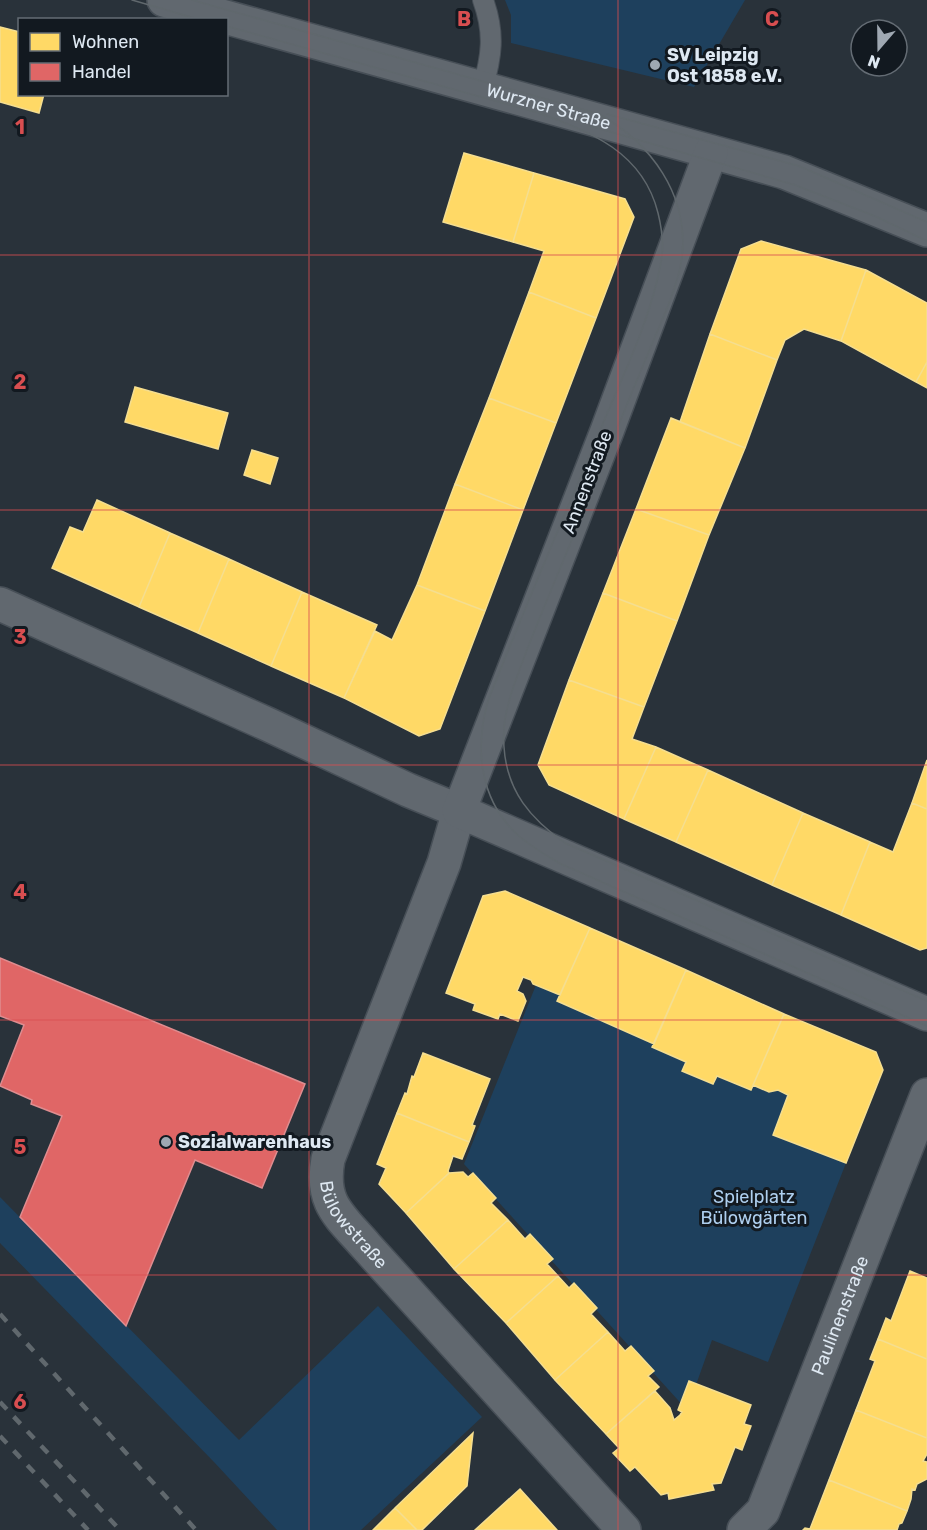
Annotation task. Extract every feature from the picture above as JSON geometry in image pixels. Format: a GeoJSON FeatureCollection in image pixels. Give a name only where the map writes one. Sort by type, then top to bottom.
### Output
{"type":"FeatureCollection","features":[{"type":"Feature","properties":{"kind":"main road","name":"Wurzner Straße"},"geometry":{"type":"LineString","coordinates":[[185,3],[482,90],[625,127],[797,176],[927,230]]}},
{"type":"Feature","properties":{"kind":"main road","name":"Annenstraße"},"geometry":{"type":"LineString","coordinates":[[459,811],[599,453],[711,152]]}},
{"type":"Feature","properties":{"kind":"main road"},"geometry":{"type":"LineString","coordinates":[[0,604],[408,790],[927,1014]]}},
{"type":"Feature","properties":{"kind":"main road","name":"Bülowstraße"},"geometry":{"type":"LineString","coordinates":[[459,811],[444,862],[328,1159],[325,1176],[327,1194],[338,1213],[366,1246],[624,1530]]}},
{"type":"Feature","properties":{"kind":"main road","name":"Paulinenstraße"},"geometry":{"type":"LineString","coordinates":[[744,1530],[763,1511],[927,1095]]}},
{"type":"Feature","properties":{"kind":"lane"},"geometry":{"type":"LineString","coordinates":[[482,90],[492,46],[490,20],[483,0]]}},
{"type":"Feature","properties":{"kind":"green space","name":"SV Leipzig Ost 1858 e.V."},"geometry":{"type":"Polygon","coordinates":[[[505,0],[745,0],[694,87],[511,43],[511,15],[505,0]]]}},
{"type":"Feature","properties":{"kind":"green space","name":"Spielplatz Bülowgärten"},"geometry":{"type":"Polygon","coordinates":[[[536,985],[802,1088],[846,1163],[768,1362],[712,1340],[687,1410],[464,1164],[536,985]]]}},
{"type":"Feature","properties":{"kind":"green space"},"geometry":{"type":"Polygon","coordinates":[[[0,1197],[239,1440],[378,1306],[482,1417],[361,1530],[277,1530],[214,1462],[0,1243],[0,1197]]]}},
{"type":"Feature","properties":{"kind":"building: Wohnen"},"geometry":{"type":"Polygon","coordinates":[[[0,27],[18,32],[18,96],[43,96],[39,113],[0,102],[0,27]]]}},
{"type":"Feature","properties":{"kind":"building: Wohnen"},"geometry":{"type":"Polygon","coordinates":[[[464,153],[534,173],[513,242],[443,222],[464,153]]]}},
{"type":"Feature","properties":{"kind":"building: Wohnen"},"geometry":{"type":"Polygon","coordinates":[[[534,173],[625,199],[634,217],[596,318],[529,292],[544,251],[513,242],[534,173]]]}},
{"type":"Feature","properties":{"kind":"building: Wohnen"},"geometry":{"type":"Polygon","coordinates":[[[761,241],[866,270],[841,341],[804,329],[785,340],[777,360],[710,334],[741,249],[761,241]]]}},
{"type":"Feature","properties":{"kind":"building: Wohnen"},"geometry":{"type":"Polygon","coordinates":[[[866,270],[927,303],[927,362],[916,382],[841,341],[866,270]]]}},
{"type":"Feature","properties":{"kind":"building: Wohnen"},"geometry":{"type":"Polygon","coordinates":[[[529,292],[596,318],[556,423],[489,398],[529,292]]]}},
{"type":"Feature","properties":{"kind":"building: Wohnen"},"geometry":{"type":"Polygon","coordinates":[[[710,334],[777,360],[745,448],[680,422],[710,334]]]}},
{"type":"Feature","properties":{"kind":"building: Wohnen"},"geometry":{"type":"Polygon","coordinates":[[[927,362],[927,388],[916,382],[927,362]]]}},
{"type":"Feature","properties":{"kind":"building: Wohnen"},"geometry":{"type":"Polygon","coordinates":[[[135,387],[228,413],[218,449],[125,422],[135,387]]]}},
{"type":"Feature","properties":{"kind":"building: Wohnen"},"geometry":{"type":"Polygon","coordinates":[[[489,398],[556,423],[523,510],[455,484],[489,398]]]}},
{"type":"Feature","properties":{"kind":"building: Wohnen"},"geometry":{"type":"Polygon","coordinates":[[[671,418],[745,448],[709,535],[636,509],[671,418]]]}},
{"type":"Feature","properties":{"kind":"building: Wohnen"},"geometry":{"type":"Polygon","coordinates":[[[252,450],[278,458],[270,484],[244,475],[252,450]]]}},
{"type":"Feature","properties":{"kind":"building: Wohnen"},"geometry":{"type":"Polygon","coordinates":[[[455,484],[523,510],[485,611],[417,585],[455,484]]]}},
{"type":"Feature","properties":{"kind":"building: Wohnen"},"geometry":{"type":"Polygon","coordinates":[[[97,500],[170,533],[139,607],[52,568],[70,527],[83,532],[97,500]]]}},
{"type":"Feature","properties":{"kind":"building: Wohnen"},"geometry":{"type":"Polygon","coordinates":[[[636,509],[709,535],[677,621],[603,593],[636,509]]]}},
{"type":"Feature","properties":{"kind":"building: Wohnen"},"geometry":{"type":"Polygon","coordinates":[[[170,533],[229,559],[198,633],[139,607],[170,533]]]}},
{"type":"Feature","properties":{"kind":"building: Wohnen"},"geometry":{"type":"Polygon","coordinates":[[[229,559],[302,592],[271,666],[198,633],[229,559]]]}},
{"type":"Feature","properties":{"kind":"building: Wohnen"},"geometry":{"type":"Polygon","coordinates":[[[417,585],[485,611],[440,729],[419,736],[344,698],[375,631],[392,640],[417,585]]]}},
{"type":"Feature","properties":{"kind":"building: Wohnen"},"geometry":{"type":"Polygon","coordinates":[[[302,592],[377,625],[344,698],[271,666],[302,592]]]}},
{"type":"Feature","properties":{"kind":"building: Wohnen"},"geometry":{"type":"Polygon","coordinates":[[[603,593],[677,621],[644,707],[569,680],[603,593]]]}},
{"type":"Feature","properties":{"kind":"building: Wohnen"},"geometry":{"type":"Polygon","coordinates":[[[569,680],[644,707],[632,739],[656,747],[624,819],[549,785],[538,765],[569,680]]]}},
{"type":"Feature","properties":{"kind":"building: Wohnen"},"geometry":{"type":"Polygon","coordinates":[[[656,747],[708,770],[676,842],[624,819],[656,747]]]}},
{"type":"Feature","properties":{"kind":"building: Wohnen"},"geometry":{"type":"Polygon","coordinates":[[[927,760],[927,809],[912,803],[927,760]]]}},
{"type":"Feature","properties":{"kind":"building: Wohnen"},"geometry":{"type":"Polygon","coordinates":[[[708,770],[803,813],[772,885],[676,842],[708,770]]]}},
{"type":"Feature","properties":{"kind":"building: Wohnen"},"geometry":{"type":"Polygon","coordinates":[[[912,803],[927,809],[927,948],[920,950],[841,915],[870,842],[893,852],[912,803]]]}},
{"type":"Feature","properties":{"kind":"building: Wohnen"},"geometry":{"type":"Polygon","coordinates":[[[803,813],[870,842],[841,915],[772,885],[803,813]]]}},
{"type":"Feature","properties":{"kind":"building: Wohnen"},"geometry":{"type":"Polygon","coordinates":[[[505,891],[590,928],[560,995],[533,984],[531,980],[523,977],[517,991],[523,994],[526,1001],[518,1021],[500,1014],[498,1019],[473,1010],[475,1004],[446,993],[483,896],[505,891]]]}},
{"type":"Feature","properties":{"kind":"building: Wohnen"},"geometry":{"type":"Polygon","coordinates":[[[590,928],[686,970],[654,1044],[557,1001],[590,928]]]}},
{"type":"Feature","properties":{"kind":"building: Wohnen"},"geometry":{"type":"Polygon","coordinates":[[[686,970],[784,1014],[751,1090],[717,1076],[713,1084],[682,1071],[686,1062],[652,1047],[686,970]]]}},
{"type":"Feature","properties":{"kind":"building: Wohnen"},"geometry":{"type":"Polygon","coordinates":[[[784,1014],[876,1052],[883,1070],[846,1163],[773,1135],[788,1095],[778,1090],[769,1092],[753,1085],[784,1014]]]}},
{"type":"Feature","properties":{"kind":"building: Wohnen"},"geometry":{"type":"Polygon","coordinates":[[[423,1053],[490,1079],[472,1125],[475,1126],[469,1142],[397,1113],[423,1053]]]}},
{"type":"Feature","properties":{"kind":"building: Wohnen"},"geometry":{"type":"Polygon","coordinates":[[[397,1113],[469,1142],[462,1159],[453,1156],[449,1173],[406,1213],[379,1184],[386,1168],[377,1164],[397,1113]]]}},
{"type":"Feature","properties":{"kind":"building: Wohnen"},"geometry":{"type":"Polygon","coordinates":[[[463,1172],[468,1177],[473,1173],[496,1198],[491,1203],[508,1220],[454,1269],[406,1213],[449,1173],[463,1172]]]}},
{"type":"Feature","properties":{"kind":"building: Wohnen"},"geometry":{"type":"Polygon","coordinates":[[[508,1220],[525,1239],[530,1234],[553,1259],[547,1264],[558,1276],[506,1323],[454,1269],[508,1220]]]}},
{"type":"Feature","properties":{"kind":"building: Wohnen"},"geometry":{"type":"Polygon","coordinates":[[[910,1271],[927,1278],[927,1359],[878,1339],[886,1318],[891,1321],[910,1271]]]}},
{"type":"Feature","properties":{"kind":"building: Wohnen"},"geometry":{"type":"Polygon","coordinates":[[[558,1276],[569,1288],[574,1283],[597,1308],[591,1314],[608,1332],[555,1380],[506,1323],[558,1276]]]}},
{"type":"Feature","properties":{"kind":"building: Wohnen"},"geometry":{"type":"Polygon","coordinates":[[[608,1332],[625,1351],[631,1346],[654,1371],[648,1376],[659,1387],[606,1434],[555,1380],[608,1332]]]}},
{"type":"Feature","properties":{"kind":"building: Wohnen"},"geometry":{"type":"Polygon","coordinates":[[[878,1339],[927,1359],[927,1438],[856,1410],[875,1361],[870,1359],[878,1339]]]}},
{"type":"Feature","properties":{"kind":"building: Wohnen"},"geometry":{"type":"Polygon","coordinates":[[[689,1381],[751,1405],[744,1424],[751,1426],[742,1450],[735,1447],[721,1483],[712,1484],[714,1490],[669,1499],[668,1493],[661,1495],[635,1467],[630,1471],[613,1453],[619,1448],[606,1434],[655,1391],[670,1408],[674,1420],[682,1412],[678,1410],[689,1381]]]}},
{"type":"Feature","properties":{"kind":"building: Wohnen"},"geometry":{"type":"Polygon","coordinates":[[[856,1410],[927,1438],[927,1454],[923,1461],[927,1462],[927,1479],[917,1484],[915,1490],[912,1489],[907,1511],[829,1480],[856,1410]]]}},
{"type":"Feature","properties":{"kind":"building: Wohnen"},"geometry":{"type":"Polygon","coordinates":[[[473,1433],[467,1486],[422,1530],[417,1530],[395,1508],[473,1433]]]}},
{"type":"Feature","properties":{"kind":"building: Wohnen"},"geometry":{"type":"Polygon","coordinates":[[[829,1480],[907,1511],[902,1523],[899,1524],[897,1530],[803,1530],[810,1529],[829,1480]]]}},
{"type":"Feature","properties":{"kind":"building: Wohnen"},"geometry":{"type":"Polygon","coordinates":[[[520,1489],[557,1530],[475,1530],[520,1489]]]}},
{"type":"Feature","properties":{"kind":"building: Wohnen"},"geometry":{"type":"Polygon","coordinates":[[[395,1508],[417,1530],[373,1530],[395,1508]]]}},
{"type":"Feature","properties":{"kind":"building: Handel","name":"Sozialwarenhaus"},"geometry":{"type":"Polygon","coordinates":[[[0,958],[305,1084],[262,1188],[195,1160],[126,1326],[20,1217],[62,1116],[31,1104],[32,1100],[0,1086],[24,1025],[0,1016],[0,958]]]}},
{"type":"Feature","properties":{"kind":"tram line"},"geometry":{"type":"LineString","coordinates":[[132,0],[194,18]]}},
{"type":"Feature","properties":{"kind":"tram line"},"geometry":{"type":"LineString","coordinates":[[192,0],[599,114],[635,140],[663,173],[673,192],[683,234],[680,270],[668,306],[540,617],[513,689],[504,723],[504,747],[510,778],[523,803],[532,814],[565,843],[927,1001]]}},
{"type":"Feature","properties":{"kind":"tram line"},"geometry":{"type":"LineString","coordinates":[[228,27],[546,115]]}},
{"type":"Feature","properties":{"kind":"tram line"},"geometry":{"type":"LineString","coordinates":[[539,113],[596,137],[612,147],[640,174],[651,192],[658,213],[662,250],[656,283],[636,346],[488,701],[481,738],[481,756],[489,792],[496,808],[520,837],[559,863],[927,1026]]}},
{"type":"Feature","properties":{"kind":"tram line"},"geometry":{"type":"LineString","coordinates":[[607,114],[799,166],[927,222]]}},
{"type":"Feature","properties":{"kind":"tram line"},"geometry":{"type":"LineString","coordinates":[[590,126],[795,185],[877,217],[927,241]]}},
{"type":"Feature","properties":{"kind":"railway"},"geometry":{"type":"LineString","coordinates":[[0,1314],[196,1530]]}},
{"type":"Feature","properties":{"kind":"railway"},"geometry":{"type":"LineString","coordinates":[[0,1402],[120,1530]]}},
{"type":"Feature","properties":{"kind":"railway"},"geometry":{"type":"LineString","coordinates":[[0,1436],[88,1530]]}},
{"type":"Feature","properties":{"kind":"place","name":"SV Leipzig Ost 1858 e.V."},"geometry":{"type":"Point","coordinates":[655,65]}},
{"type":"Feature","properties":{"kind":"place","name":"Sozialwarenhaus"},"geometry":{"type":"Point","coordinates":[166,1142]}}]}
